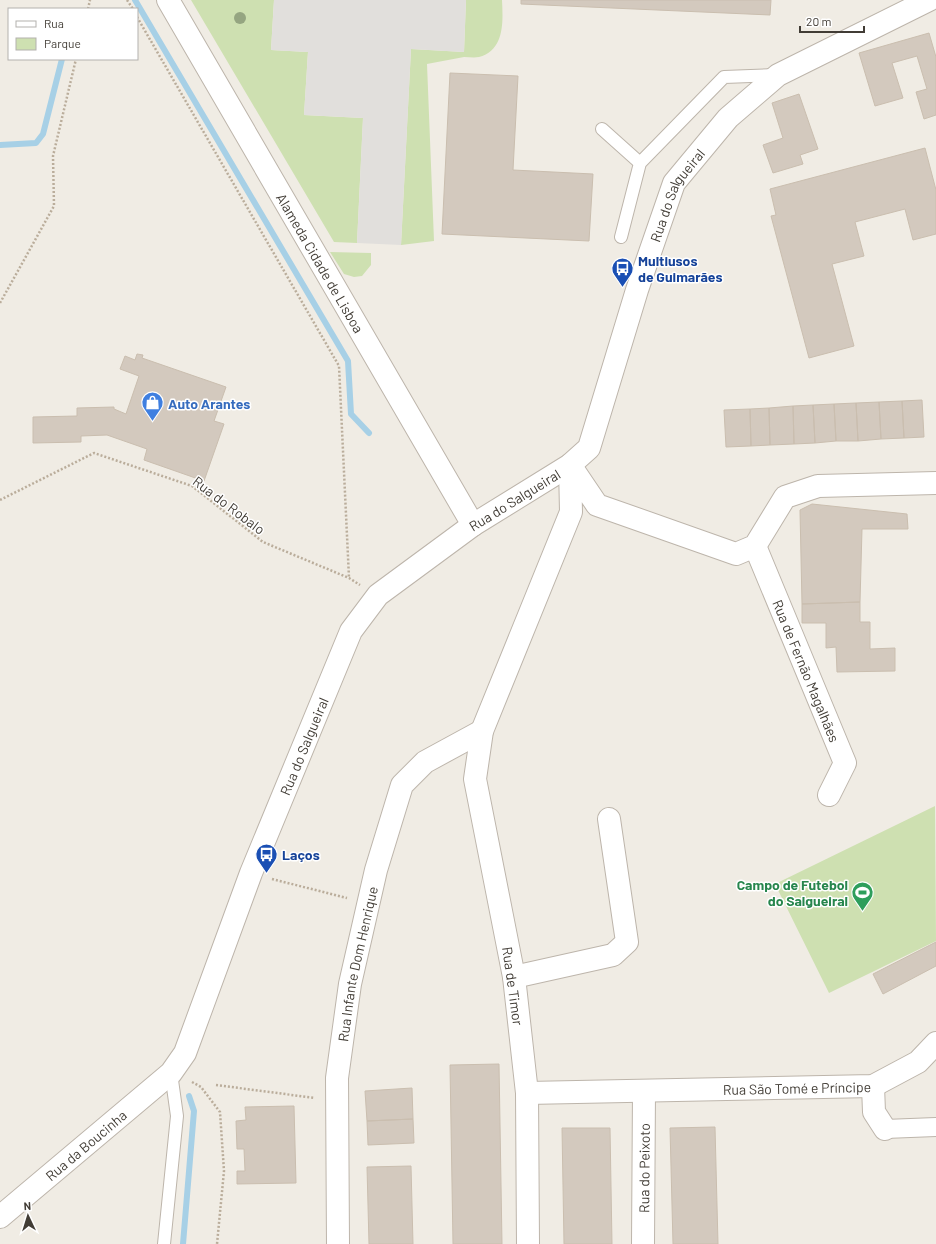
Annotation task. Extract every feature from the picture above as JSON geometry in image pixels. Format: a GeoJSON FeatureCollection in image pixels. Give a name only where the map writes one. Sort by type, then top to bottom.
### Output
{"type":"FeatureCollection","features":[{"type":"Feature","properties":{"kind":"street","name":"Alameda Cidade de Lisboa"},"geometry":{"type":"LineString","coordinates":[[168,0],[473,526]]}},
{"type":"Feature","properties":{"kind":"street","name":"Rua do Salgueiral"},"geometry":{"type":"LineString","coordinates":[[171,1073],[185,1053],[251,873],[351,631],[378,595],[473,526],[570,465],[589,448],[635,297],[674,183],[728,118],[778,75],[903,7],[930,0]]}},
{"type":"Feature","properties":{"kind":"street"},"geometry":{"type":"LineString","coordinates":[[930,0],[936,15]]}},
{"type":"Feature","properties":{"kind":"street"},"geometry":{"type":"LineString","coordinates":[[570,465],[597,505],[736,554],[755,546],[785,497],[818,486],[936,483]]}},
{"type":"Feature","properties":{"kind":"street","name":"Rua de Timor"},"geometry":{"type":"LineString","coordinates":[[528,1244],[527,1093],[514,977],[475,779],[482,731],[571,512],[570,465]]}},
{"type":"Feature","properties":{"kind":"street","name":"Rua de Fernão Magalhães"},"geometry":{"type":"LineString","coordinates":[[755,546],[845,763],[829,795]]}},
{"type":"Feature","properties":{"kind":"street","name":"Rua Infante Dom Henrique"},"geometry":{"type":"LineString","coordinates":[[338,1244],[337,1078],[350,984],[376,870],[402,785],[425,762],[482,731]]}},
{"type":"Feature","properties":{"kind":"street"},"geometry":{"type":"LineString","coordinates":[[514,977],[613,955],[627,942],[610,819]]}},
{"type":"Feature","properties":{"kind":"street","name":"Rua São Tomé e Príncipe"},"geometry":{"type":"LineString","coordinates":[[527,1093],[873,1086],[918,1062],[936,1043]]}},
{"type":"Feature","properties":{"kind":"street","name":"Rua da Boucinha"},"geometry":{"type":"LineString","coordinates":[[0,1217],[171,1073]]}},
{"type":"Feature","properties":{"kind":"street"},"geometry":{"type":"LineString","coordinates":[[873,1086],[874,1112],[885,1129],[936,1127]]}},
{"type":"Feature","properties":{"kind":"street","name":"Rua do Peixoto"},"geometry":{"type":"LineString","coordinates":[[643,1244],[644,1091]]}},
{"type":"Feature","properties":{"kind":"lane"},"geometry":{"type":"LineString","coordinates":[[621,237],[640,163],[724,77],[778,75]]}},
{"type":"Feature","properties":{"kind":"lane"},"geometry":{"type":"LineString","coordinates":[[602,129],[640,163]]}},
{"type":"Feature","properties":{"kind":"lane"},"geometry":{"type":"LineString","coordinates":[[164,1244],[177,1116],[171,1073]]}},
{"type":"Feature","properties":{"kind":"path"},"geometry":{"type":"LineString","coordinates":[[138,19],[339,366],[349,578]]}},
{"type":"Feature","properties":{"kind":"path"},"geometry":{"type":"LineString","coordinates":[[0,303],[54,206],[53,156],[76,60]]}},
{"type":"Feature","properties":{"kind":"path","name":"Rua do Robalo"},"geometry":{"type":"LineString","coordinates":[[0,500],[94,453],[192,486],[263,542],[349,578],[378,595]]}},
{"type":"Feature","properties":{"kind":"path"},"geometry":{"type":"LineString","coordinates":[[251,873],[368,904]]}},
{"type":"Feature","properties":{"kind":"path"},"geometry":{"type":"LineString","coordinates":[[171,1073],[201,1087],[220,1112],[224,1171],[218,1244]]}},
{"type":"Feature","properties":{"kind":"path"},"geometry":{"type":"LineString","coordinates":[[216,1085],[337,1101]]}},
{"type":"Feature","properties":{"kind":"green space"},"geometry":{"type":"Polygon","coordinates":[[[191,0],[274,0],[271,50],[308,52],[304,115],[363,118],[357,243],[334,242],[191,0]]]}},
{"type":"Feature","properties":{"kind":"green space"},"geometry":{"type":"Polygon","coordinates":[[[466,0],[502,0],[501,34],[494,48],[479,57],[464,57],[427,64],[434,241],[401,245],[411,49],[464,52],[466,0]]]}},
{"type":"Feature","properties":{"kind":"green space"},"geometry":{"type":"Polygon","coordinates":[[[330,252],[371,253],[371,265],[362,276],[354,277],[344,274],[330,252]]]}},
{"type":"Feature","properties":{"kind":"green space","name":"Campo de Futebol do Salgueiral"},"geometry":{"type":"Polygon","coordinates":[[[935,806],[936,941],[829,993],[775,884],[935,806]]]}},
{"type":"Feature","properties":{"kind":"shaded area"},"geometry":{"type":"Polygon","coordinates":[[[274,0],[466,0],[464,52],[411,49],[401,245],[357,243],[363,118],[304,115],[308,52],[271,50],[274,0]]]}},
{"type":"Feature","properties":{"kind":"building"},"geometry":{"type":"Polygon","coordinates":[[[521,0],[771,0],[770,15],[521,4],[521,0]]]}},
{"type":"Feature","properties":{"kind":"building"},"geometry":{"type":"Polygon","coordinates":[[[929,33],[936,57],[936,115],[924,119],[916,92],[927,89],[917,56],[892,63],[903,98],[875,106],[859,53],[929,33]]]}},
{"type":"Feature","properties":{"kind":"building"},"geometry":{"type":"Polygon","coordinates":[[[450,73],[518,76],[513,170],[593,174],[589,241],[442,234],[450,73]]]}},
{"type":"Feature","properties":{"kind":"building"},"geometry":{"type":"Polygon","coordinates":[[[799,94],[818,149],[800,155],[803,164],[773,173],[763,145],[783,138],[772,103],[799,94]]]}},
{"type":"Feature","properties":{"kind":"building"},"geometry":{"type":"Polygon","coordinates":[[[925,148],[936,190],[936,234],[913,240],[905,209],[855,222],[864,256],[832,264],[854,346],[809,358],[771,216],[776,215],[770,189],[925,148]]]}},
{"type":"Feature","properties":{"kind":"building"},"geometry":{"type":"Polygon","coordinates":[[[137,354],[143,355],[142,358],[226,387],[214,421],[224,424],[204,481],[144,460],[147,449],[107,435],[81,436],[81,442],[33,443],[33,417],[77,416],[77,408],[114,407],[114,409],[126,414],[139,376],[120,369],[125,356],[135,360],[137,354]]]}},
{"type":"Feature","properties":{"kind":"building"},"geometry":{"type":"Polygon","coordinates":[[[922,400],[924,437],[904,438],[902,401],[922,400]]]}},
{"type":"Feature","properties":{"kind":"building"},"geometry":{"type":"Polygon","coordinates":[[[902,401],[904,438],[881,439],[879,402],[902,401]]]}},
{"type":"Feature","properties":{"kind":"building"},"geometry":{"type":"Polygon","coordinates":[[[879,402],[881,439],[858,441],[856,403],[879,402]]]}},
{"type":"Feature","properties":{"kind":"building"},"geometry":{"type":"Polygon","coordinates":[[[856,403],[858,441],[836,441],[834,404],[856,403]]]}},
{"type":"Feature","properties":{"kind":"building"},"geometry":{"type":"Polygon","coordinates":[[[834,404],[836,441],[815,443],[813,405],[834,404]]]}},
{"type":"Feature","properties":{"kind":"building"},"geometry":{"type":"Polygon","coordinates":[[[813,405],[815,443],[794,444],[793,406],[813,405]]]}},
{"type":"Feature","properties":{"kind":"building"},"geometry":{"type":"Polygon","coordinates":[[[793,406],[794,444],[770,445],[769,408],[793,406]]]}},
{"type":"Feature","properties":{"kind":"building"},"geometry":{"type":"Polygon","coordinates":[[[769,408],[770,445],[751,446],[750,409],[769,408]]]}},
{"type":"Feature","properties":{"kind":"building"},"geometry":{"type":"Polygon","coordinates":[[[750,409],[751,446],[726,447],[724,410],[750,409]]]}},
{"type":"Feature","properties":{"kind":"building"},"geometry":{"type":"Polygon","coordinates":[[[812,504],[907,514],[908,529],[862,529],[860,602],[802,604],[800,510],[812,504]]]}},
{"type":"Feature","properties":{"kind":"building"},"geometry":{"type":"Polygon","coordinates":[[[860,602],[860,622],[870,622],[870,649],[895,648],[895,671],[837,672],[836,647],[826,648],[826,623],[802,623],[802,604],[860,602]]]}},
{"type":"Feature","properties":{"kind":"building"},"geometry":{"type":"Polygon","coordinates":[[[936,942],[936,966],[883,994],[873,974],[936,942]]]}},
{"type":"Feature","properties":{"kind":"building"},"geometry":{"type":"Polygon","coordinates":[[[499,1064],[502,1244],[453,1244],[450,1065],[499,1064]]]}},
{"type":"Feature","properties":{"kind":"building"},"geometry":{"type":"Polygon","coordinates":[[[412,1088],[413,1119],[367,1121],[365,1091],[412,1088]]]}},
{"type":"Feature","properties":{"kind":"building"},"geometry":{"type":"Polygon","coordinates":[[[294,1106],[296,1183],[237,1184],[237,1171],[245,1171],[244,1149],[237,1149],[236,1121],[246,1120],[245,1107],[294,1106]]]}},
{"type":"Feature","properties":{"kind":"building"},"geometry":{"type":"Polygon","coordinates":[[[413,1119],[414,1143],[368,1145],[367,1121],[413,1119]]]}},
{"type":"Feature","properties":{"kind":"building"},"geometry":{"type":"Polygon","coordinates":[[[715,1127],[718,1244],[673,1244],[670,1128],[715,1127]]]}},
{"type":"Feature","properties":{"kind":"building"},"geometry":{"type":"Polygon","coordinates":[[[562,1128],[610,1128],[612,1244],[564,1244],[562,1128]]]}},
{"type":"Feature","properties":{"kind":"building"},"geometry":{"type":"Polygon","coordinates":[[[411,1166],[413,1244],[369,1244],[367,1167],[411,1166]]]}},
{"type":"Feature","properties":{"kind":"waterway"},"geometry":{"type":"LineString","coordinates":[[135,0],[348,361],[351,414],[369,433]]}},
{"type":"Feature","properties":{"kind":"waterway"},"geometry":{"type":"LineString","coordinates":[[0,145],[36,143],[43,134],[62,60]]}},
{"type":"Feature","properties":{"kind":"waterway"},"geometry":{"type":"LineString","coordinates":[[183,1244],[194,1111],[189,1096]]}},
{"type":"Feature","properties":{"kind":"place","name":"Multiusos de Guimarães"},"geometry":{"type":"Point","coordinates":[622,288]}},
{"type":"Feature","properties":{"kind":"place","name":"Auto Arantes"},"geometry":{"type":"Point","coordinates":[153,422]}},
{"type":"Feature","properties":{"kind":"place","name":"Laços"},"geometry":{"type":"Point","coordinates":[267,874]}},
{"type":"Feature","properties":{"kind":"place","name":"Campo de Futebol do Salgueiral"},"geometry":{"type":"Point","coordinates":[863,912]}}]}
